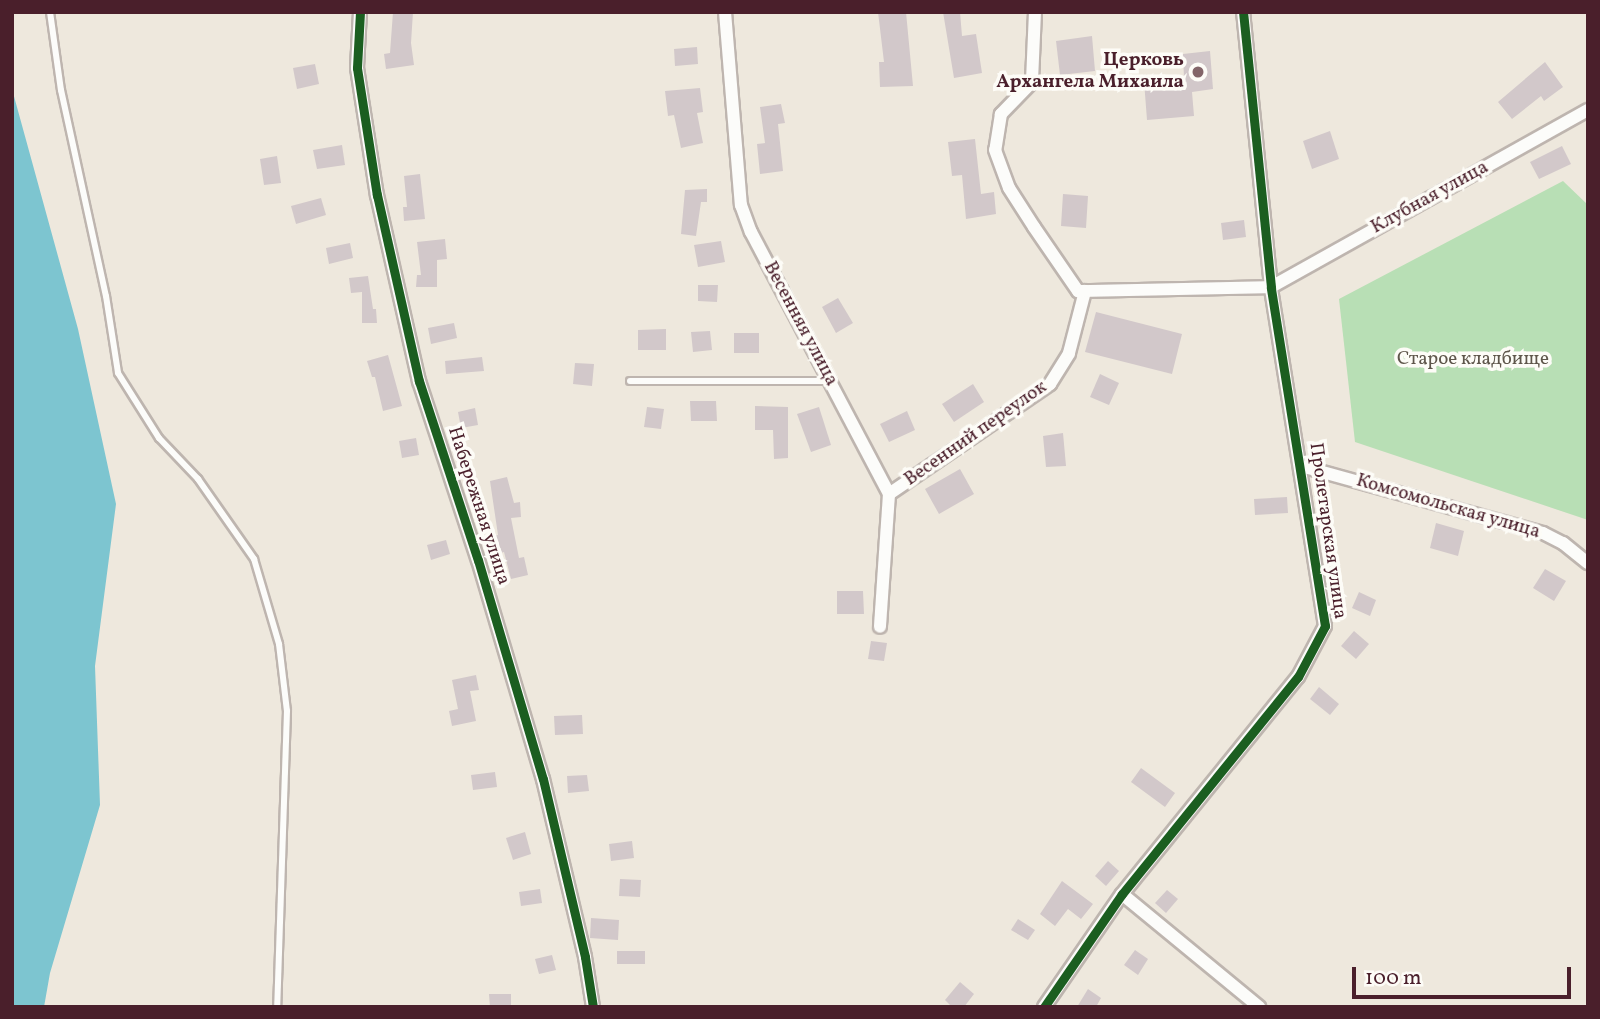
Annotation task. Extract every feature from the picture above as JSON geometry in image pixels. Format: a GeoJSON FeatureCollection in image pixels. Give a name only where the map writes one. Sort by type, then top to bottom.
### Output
{"type":"FeatureCollection","features":[{"type":"Feature","properties":{"kind":"street","name":"Набережная улица"},"geometry":{"type":"LineString","coordinates":[[360,12],[357,68],[377,195],[419,381],[478,560],[543,779],[585,957],[593,1007]]}},
{"type":"Feature","properties":{"kind":"street","name":"Весенняя улица"},"geometry":{"type":"LineString","coordinates":[[725,12],[741,205],[751,232],[890,494]]}},
{"type":"Feature","properties":{"kind":"street"},"geometry":{"type":"LineString","coordinates":[[1035,12],[1032,82],[1001,114],[995,150],[1009,188],[1078,291],[1271,287]]}},
{"type":"Feature","properties":{"kind":"street","name":"Пролетарская улица"},"geometry":{"type":"LineString","coordinates":[[1044,1007],[1122,894],[1298,677],[1325,626],[1271,287],[1243,12]]}},
{"type":"Feature","properties":{"kind":"street","name":"Клубная улица"},"geometry":{"type":"LineString","coordinates":[[1271,287],[1588,110]]}},
{"type":"Feature","properties":{"kind":"street","name":"Весенний переулок"},"geometry":{"type":"LineString","coordinates":[[890,494],[1050,384],[1069,353],[1085,291]]}},
{"type":"Feature","properties":{"kind":"street","name":"Комсомольская улица"},"geometry":{"type":"LineString","coordinates":[[1301,466],[1543,533],[1563,542],[1588,562]]}},
{"type":"Feature","properties":{"kind":"street"},"geometry":{"type":"LineString","coordinates":[[880,627],[890,494]]}},
{"type":"Feature","properties":{"kind":"street"},"geometry":{"type":"LineString","coordinates":[[1122,894],[1259,1007]]}},
{"type":"Feature","properties":{"kind":"lane"},"geometry":{"type":"LineString","coordinates":[[50,12],[61,90],[106,296],[118,373],[159,438],[198,479],[254,559],[279,645],[287,710],[287,761],[277,1007]]}},
{"type":"Feature","properties":{"kind":"lane"},"geometry":{"type":"LineString","coordinates":[[630,382],[830,382]]}},
{"type":"Feature","properties":{"kind":"green space","name":"Старое кладбище"},"geometry":{"type":"Polygon","coordinates":[[[1563,181],[1588,205],[1588,520],[1355,442],[1339,299],[1563,181]]]}},
{"type":"Feature","properties":{"kind":"water"},"geometry":{"type":"Polygon","coordinates":[[[12,89],[78,329],[116,504],[95,666],[100,805],[50,973],[44,1007],[12,1007],[12,89]]]}},
{"type":"Feature","properties":{"kind":"building"},"geometry":{"type":"Polygon","coordinates":[[[393,12],[413,12],[411,43],[414,65],[386,69],[384,54],[390,53],[393,12]]]}},
{"type":"Feature","properties":{"kind":"building"},"geometry":{"type":"Polygon","coordinates":[[[878,12],[906,12],[913,86],[880,87],[879,62],[884,62],[878,12]]]}},
{"type":"Feature","properties":{"kind":"building"},"geometry":{"type":"Polygon","coordinates":[[[943,12],[960,12],[962,36],[976,34],[982,73],[954,78],[943,12]]]}},
{"type":"Feature","properties":{"kind":"building"},"geometry":{"type":"Polygon","coordinates":[[[1092,36],[1095,71],[1060,75],[1056,41],[1092,36]]]}},
{"type":"Feature","properties":{"kind":"building"},"geometry":{"type":"Polygon","coordinates":[[[697,47],[698,64],[675,66],[674,49],[697,47]]]}},
{"type":"Feature","properties":{"kind":"building"},"geometry":{"type":"Polygon","coordinates":[[[1210,51],[1213,89],[1192,92],[1194,116],[1147,120],[1144,81],[1184,78],[1183,54],[1210,51]]]}},
{"type":"Feature","properties":{"kind":"building"},"geometry":{"type":"Polygon","coordinates":[[[1545,62],[1563,87],[1544,101],[1541,96],[1512,119],[1498,102],[1545,62]]]}},
{"type":"Feature","properties":{"kind":"building"},"geometry":{"type":"Polygon","coordinates":[[[315,64],[319,84],[297,89],[293,68],[315,64]]]}},
{"type":"Feature","properties":{"kind":"building"},"geometry":{"type":"Polygon","coordinates":[[[700,88],[703,112],[697,113],[703,143],[681,148],[674,115],[668,116],[665,91],[700,88]]]}},
{"type":"Feature","properties":{"kind":"building"},"geometry":{"type":"Polygon","coordinates":[[[781,104],[785,123],[778,124],[783,171],[760,174],[757,144],[765,143],[760,107],[781,104]]]}},
{"type":"Feature","properties":{"kind":"building"},"geometry":{"type":"Polygon","coordinates":[[[1330,131],[1339,159],[1312,169],[1303,141],[1330,131]]]}},
{"type":"Feature","properties":{"kind":"building"},"geometry":{"type":"Polygon","coordinates":[[[975,139],[981,194],[994,192],[996,214],[966,219],[962,175],[952,176],[948,142],[975,139]]]}},
{"type":"Feature","properties":{"kind":"building"},"geometry":{"type":"Polygon","coordinates":[[[342,145],[345,165],[317,169],[313,150],[342,145]]]}},
{"type":"Feature","properties":{"kind":"building"},"geometry":{"type":"Polygon","coordinates":[[[1562,146],[1571,164],[1539,179],[1530,162],[1562,146]]]}},
{"type":"Feature","properties":{"kind":"building"},"geometry":{"type":"Polygon","coordinates":[[[277,156],[281,183],[264,185],[260,159],[277,156]]]}},
{"type":"Feature","properties":{"kind":"building"},"geometry":{"type":"Polygon","coordinates":[[[420,174],[425,219],[404,221],[403,207],[407,207],[404,176],[420,174]]]}},
{"type":"Feature","properties":{"kind":"building"},"geometry":{"type":"Polygon","coordinates":[[[707,189],[707,202],[701,202],[696,236],[681,234],[685,190],[707,189]]]}},
{"type":"Feature","properties":{"kind":"building"},"geometry":{"type":"Polygon","coordinates":[[[1063,194],[1088,196],[1086,228],[1061,226],[1063,194]]]}},
{"type":"Feature","properties":{"kind":"building"},"geometry":{"type":"Polygon","coordinates":[[[321,198],[326,215],[296,224],[291,206],[321,198]]]}},
{"type":"Feature","properties":{"kind":"building"},"geometry":{"type":"Polygon","coordinates":[[[1244,220],[1246,237],[1223,240],[1221,223],[1244,220]]]}},
{"type":"Feature","properties":{"kind":"building"},"geometry":{"type":"Polygon","coordinates":[[[445,239],[447,259],[437,260],[437,287],[416,287],[417,275],[421,275],[417,242],[445,239]]]}},
{"type":"Feature","properties":{"kind":"building"},"geometry":{"type":"Polygon","coordinates":[[[721,241],[725,262],[698,267],[694,245],[721,241]]]}},
{"type":"Feature","properties":{"kind":"building"},"geometry":{"type":"Polygon","coordinates":[[[350,243],[353,258],[329,264],[326,248],[350,243]]]}},
{"type":"Feature","properties":{"kind":"building"},"geometry":{"type":"Polygon","coordinates":[[[368,276],[377,323],[362,323],[362,292],[351,293],[349,278],[368,276]]]}},
{"type":"Feature","properties":{"kind":"building"},"geometry":{"type":"Polygon","coordinates":[[[698,285],[718,285],[717,302],[698,301],[698,285]]]}},
{"type":"Feature","properties":{"kind":"building"},"geometry":{"type":"Polygon","coordinates":[[[838,298],[853,323],[836,333],[822,307],[838,298]]]}},
{"type":"Feature","properties":{"kind":"building"},"geometry":{"type":"Polygon","coordinates":[[[1096,312],[1182,334],[1172,374],[1085,352],[1096,312]]]}},
{"type":"Feature","properties":{"kind":"building"},"geometry":{"type":"Polygon","coordinates":[[[454,323],[457,338],[431,344],[428,328],[454,323]]]}},
{"type":"Feature","properties":{"kind":"building"},"geometry":{"type":"Polygon","coordinates":[[[666,329],[666,350],[638,350],[638,330],[666,329]]]}},
{"type":"Feature","properties":{"kind":"building"},"geometry":{"type":"Polygon","coordinates":[[[710,331],[712,350],[693,352],[691,332],[710,331]]]}},
{"type":"Feature","properties":{"kind":"building"},"geometry":{"type":"Polygon","coordinates":[[[734,333],[759,333],[759,353],[734,353],[734,333]]]}},
{"type":"Feature","properties":{"kind":"building"},"geometry":{"type":"Polygon","coordinates":[[[388,355],[402,406],[383,411],[375,377],[372,377],[367,361],[388,355]]]}},
{"type":"Feature","properties":{"kind":"building"},"geometry":{"type":"Polygon","coordinates":[[[482,357],[484,371],[446,374],[445,361],[482,357]]]}},
{"type":"Feature","properties":{"kind":"building"},"geometry":{"type":"Polygon","coordinates":[[[575,363],[594,364],[592,386],[573,384],[575,363]]]}},
{"type":"Feature","properties":{"kind":"building"},"geometry":{"type":"Polygon","coordinates":[[[1100,374],[1119,383],[1109,405],[1090,397],[1100,374]]]}},
{"type":"Feature","properties":{"kind":"building"},"geometry":{"type":"Polygon","coordinates":[[[973,384],[984,402],[954,422],[942,404],[973,384]]]}},
{"type":"Feature","properties":{"kind":"building"},"geometry":{"type":"Polygon","coordinates":[[[690,401],[716,401],[717,421],[691,421],[690,401]]]}},
{"type":"Feature","properties":{"kind":"building"},"geometry":{"type":"Polygon","coordinates":[[[755,406],[788,407],[788,458],[774,459],[773,430],[755,430],[755,406]]]}},
{"type":"Feature","properties":{"kind":"building"},"geometry":{"type":"Polygon","coordinates":[[[647,407],[664,409],[661,429],[644,427],[647,407]]]}},
{"type":"Feature","properties":{"kind":"building"},"geometry":{"type":"Polygon","coordinates":[[[819,407],[831,445],[811,452],[797,414],[819,407]]]}},
{"type":"Feature","properties":{"kind":"building"},"geometry":{"type":"Polygon","coordinates":[[[475,408],[478,425],[461,428],[458,412],[475,408]]]}},
{"type":"Feature","properties":{"kind":"building"},"geometry":{"type":"Polygon","coordinates":[[[907,411],[915,430],[889,442],[880,424],[907,411]]]}},
{"type":"Feature","properties":{"kind":"building"},"geometry":{"type":"Polygon","coordinates":[[[1063,433],[1066,466],[1046,467],[1043,436],[1063,433]]]}},
{"type":"Feature","properties":{"kind":"building"},"geometry":{"type":"Polygon","coordinates":[[[416,438],[419,455],[402,458],[399,441],[416,438]]]}},
{"type":"Feature","properties":{"kind":"building"},"geometry":{"type":"Polygon","coordinates":[[[960,469],[974,494],[939,514],[925,489],[960,469]]]}},
{"type":"Feature","properties":{"kind":"building"},"geometry":{"type":"Polygon","coordinates":[[[507,477],[514,503],[520,502],[521,517],[511,518],[519,558],[524,557],[528,575],[511,579],[504,552],[497,554],[494,536],[498,535],[490,481],[507,477]]]}},
{"type":"Feature","properties":{"kind":"building"},"geometry":{"type":"Polygon","coordinates":[[[1287,497],[1288,513],[1255,515],[1254,499],[1287,497]]]}},
{"type":"Feature","properties":{"kind":"building"},"geometry":{"type":"Polygon","coordinates":[[[1436,523],[1464,531],[1458,556],[1430,548],[1436,523]]]}},
{"type":"Feature","properties":{"kind":"building"},"geometry":{"type":"Polygon","coordinates":[[[446,540],[450,554],[431,560],[427,545],[446,540]]]}},
{"type":"Feature","properties":{"kind":"building"},"geometry":{"type":"Polygon","coordinates":[[[1545,569],[1566,581],[1554,601],[1533,588],[1545,569]]]}},
{"type":"Feature","properties":{"kind":"building"},"geometry":{"type":"Polygon","coordinates":[[[837,591],[863,591],[864,614],[837,614],[837,591]]]}},
{"type":"Feature","properties":{"kind":"building"},"geometry":{"type":"Polygon","coordinates":[[[1359,592],[1376,600],[1370,616],[1352,608],[1359,592]]]}},
{"type":"Feature","properties":{"kind":"building"},"geometry":{"type":"Polygon","coordinates":[[[1354,631],[1369,644],[1356,659],[1341,646],[1354,631]]]}},
{"type":"Feature","properties":{"kind":"building"},"geometry":{"type":"Polygon","coordinates":[[[871,641],[887,643],[884,661],[868,659],[871,641]]]}},
{"type":"Feature","properties":{"kind":"building"},"geometry":{"type":"Polygon","coordinates":[[[476,675],[479,690],[470,691],[476,721],[452,726],[449,711],[458,709],[452,680],[476,675]]]}},
{"type":"Feature","properties":{"kind":"building"},"geometry":{"type":"Polygon","coordinates":[[[1319,687],[1339,704],[1330,715],[1310,699],[1319,687]]]}},
{"type":"Feature","properties":{"kind":"building"},"geometry":{"type":"Polygon","coordinates":[[[582,715],[583,734],[555,735],[554,716],[582,715]]]}},
{"type":"Feature","properties":{"kind":"building"},"geometry":{"type":"Polygon","coordinates":[[[1141,768],[1175,793],[1165,807],[1131,782],[1141,768]]]}},
{"type":"Feature","properties":{"kind":"building"},"geometry":{"type":"Polygon","coordinates":[[[495,772],[497,787],[473,790],[471,775],[495,772]]]}},
{"type":"Feature","properties":{"kind":"building"},"geometry":{"type":"Polygon","coordinates":[[[587,775],[589,791],[568,793],[567,776],[587,775]]]}},
{"type":"Feature","properties":{"kind":"building"},"geometry":{"type":"Polygon","coordinates":[[[525,832],[531,854],[513,860],[506,838],[525,832]]]}},
{"type":"Feature","properties":{"kind":"building"},"geometry":{"type":"Polygon","coordinates":[[[632,841],[634,858],[611,861],[609,844],[632,841]]]}},
{"type":"Feature","properties":{"kind":"building"},"geometry":{"type":"Polygon","coordinates":[[[1108,861],[1119,871],[1106,886],[1095,876],[1108,861]]]}},
{"type":"Feature","properties":{"kind":"building"},"geometry":{"type":"Polygon","coordinates":[[[620,879],[641,880],[640,897],[619,896],[620,879]]]}},
{"type":"Feature","properties":{"kind":"building"},"geometry":{"type":"Polygon","coordinates":[[[1062,881],[1093,904],[1081,919],[1068,909],[1055,926],[1040,914],[1062,881]]]}},
{"type":"Feature","properties":{"kind":"building"},"geometry":{"type":"Polygon","coordinates":[[[540,889],[542,903],[521,906],[519,892],[540,889]]]}},
{"type":"Feature","properties":{"kind":"building"},"geometry":{"type":"Polygon","coordinates":[[[1167,890],[1178,899],[1166,913],[1155,903],[1167,890]]]}},
{"type":"Feature","properties":{"kind":"building"},"geometry":{"type":"Polygon","coordinates":[[[591,918],[619,920],[618,940],[590,938],[591,918]]]}},
{"type":"Feature","properties":{"kind":"building"},"geometry":{"type":"Polygon","coordinates":[[[1018,919],[1035,930],[1028,940],[1011,930],[1018,919]]]}},
{"type":"Feature","properties":{"kind":"building"},"geometry":{"type":"Polygon","coordinates":[[[1135,950],[1148,959],[1138,975],[1124,965],[1135,950]]]}},
{"type":"Feature","properties":{"kind":"building"},"geometry":{"type":"Polygon","coordinates":[[[617,951],[645,951],[645,964],[617,964],[617,951]]]}},
{"type":"Feature","properties":{"kind":"building"},"geometry":{"type":"Polygon","coordinates":[[[552,955],[556,970],[539,974],[535,959],[552,955]]]}},
{"type":"Feature","properties":{"kind":"building"},"geometry":{"type":"Polygon","coordinates":[[[960,982],[974,994],[964,1007],[952,1007],[945,1000],[960,982]]]}},
{"type":"Feature","properties":{"kind":"building"},"geometry":{"type":"Polygon","coordinates":[[[1088,989],[1101,998],[1096,1007],[1077,1007],[1088,989]]]}},
{"type":"Feature","properties":{"kind":"building"},"geometry":{"type":"Polygon","coordinates":[[[489,994],[511,994],[511,1007],[490,1007],[489,994]]]}},
{"type":"Feature","properties":{"kind":"cycle path"},"geometry":{"type":"LineString","coordinates":[[360,12],[357,68],[377,195],[419,381],[478,560],[543,779],[585,957],[593,1007]]}},
{"type":"Feature","properties":{"kind":"cycle path"},"geometry":{"type":"LineString","coordinates":[[1044,1007],[1122,894],[1298,677],[1325,626],[1271,287],[1243,12]]}},
{"type":"Feature","properties":{"kind":"place","name":"Церковь Архангела Михаила"},"geometry":{"type":"Point","coordinates":[1198,72]}}]}
